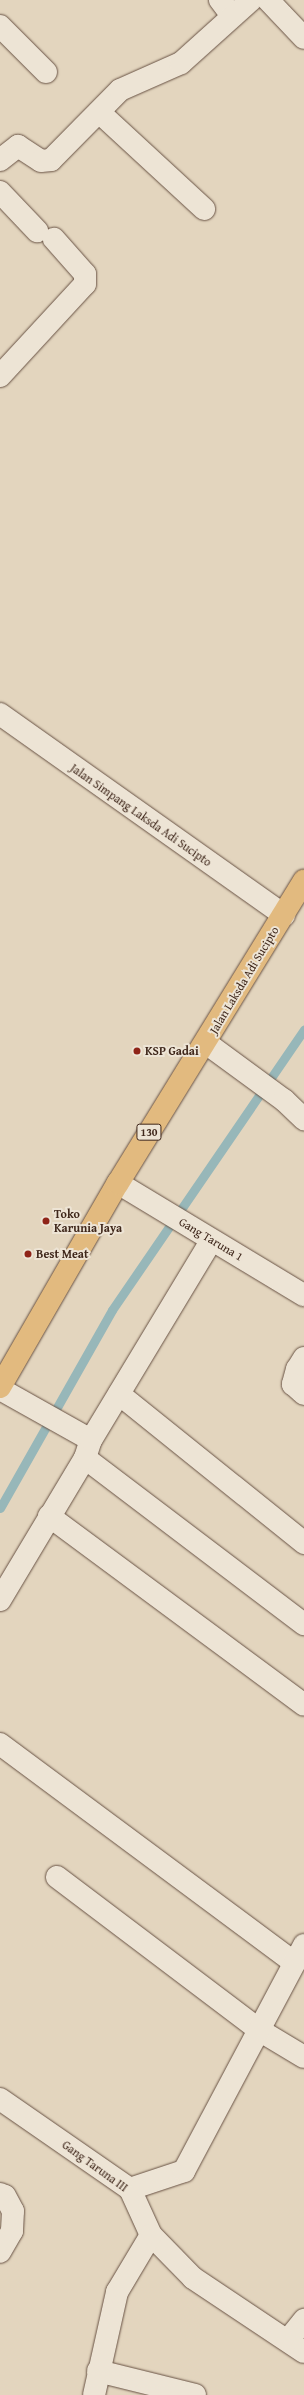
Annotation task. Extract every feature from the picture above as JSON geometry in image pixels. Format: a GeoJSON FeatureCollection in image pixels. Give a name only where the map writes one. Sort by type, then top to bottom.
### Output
{"type":"FeatureCollection","features":[{"type":"Feature","properties":{"kind":"main road","name":"Jalan Laksda Adi Sucipto"},"geometry":{"type":"LineString","coordinates":[[0,1388],[118,1183],[206,1044],[304,881]]}},
{"type":"Feature","properties":{"kind":"street"},"geometry":{"type":"LineString","coordinates":[[0,160],[18,146],[41,161],[51,160],[120,90],[181,63],[226,8],[251,0]]}},
{"type":"Feature","properties":{"kind":"street"},"geometry":{"type":"LineString","coordinates":[[268,0],[304,38]]}},
{"type":"Feature","properties":{"kind":"street"},"geometry":{"type":"LineString","coordinates":[[0,26],[46,72]]}},
{"type":"Feature","properties":{"kind":"street"},"geometry":{"type":"LineString","coordinates":[[99,112],[204,209]]}},
{"type":"Feature","properties":{"kind":"street"},"geometry":{"type":"LineString","coordinates":[[0,192],[85,274],[85,284],[0,376]]}},
{"type":"Feature","properties":{"kind":"street","name":"Jalan Simpang Laksda Adi Sucipto"},"geometry":{"type":"LineString","coordinates":[[0,714],[284,915]]}},
{"type":"Feature","properties":{"kind":"street"},"geometry":{"type":"LineString","coordinates":[[206,1044],[284,1100],[304,1119]]}},
{"type":"Feature","properties":{"kind":"street","name":"Gang Taruna 1"},"geometry":{"type":"LineString","coordinates":[[118,1183],[205,1237],[304,1295]]}},
{"type":"Feature","properties":{"kind":"street"},"geometry":{"type":"LineString","coordinates":[[0,1600],[88,1449],[205,1237]]}},
{"type":"Feature","properties":{"kind":"street"},"geometry":{"type":"LineString","coordinates":[[304,1358],[297,1369],[294,1384],[304,1394]]}},
{"type":"Feature","properties":{"kind":"street"},"geometry":{"type":"LineString","coordinates":[[0,1388],[28,1406],[72,1430],[88,1449],[304,1624]]}},
{"type":"Feature","properties":{"kind":"street"},"geometry":{"type":"LineString","coordinates":[[119,1394],[304,1543]]}},
{"type":"Feature","properties":{"kind":"street"},"geometry":{"type":"LineString","coordinates":[[49,1516],[304,1705]]}},
{"type":"Feature","properties":{"kind":"street"},"geometry":{"type":"LineString","coordinates":[[0,1744],[300,1954],[184,2171],[130,2189]]}},
{"type":"Feature","properties":{"kind":"street"},"geometry":{"type":"LineString","coordinates":[[57,1877],[259,2030],[304,2057]]}},
{"type":"Feature","properties":{"kind":"street","name":"Gang Taruna III"},"geometry":{"type":"LineString","coordinates":[[0,2099],[130,2189],[151,2235],[193,2278],[296,2346]]}},
{"type":"Feature","properties":{"kind":"street"},"geometry":{"type":"LineString","coordinates":[[0,2194],[5,2196],[13,2211],[12,2231],[0,2252]]}},
{"type":"Feature","properties":{"kind":"street"},"geometry":{"type":"LineString","coordinates":[[94,2395],[98,2371],[117,2292],[151,2235]]}},
{"type":"Feature","properties":{"kind":"street"},"geometry":{"type":"LineString","coordinates":[[296,2346],[304,2320]]}},
{"type":"Feature","properties":{"kind":"street"},"geometry":{"type":"LineString","coordinates":[[98,2371],[195,2395]]}},
{"type":"Feature","properties":{"kind":"waterway"},"geometry":{"type":"LineString","coordinates":[[0,1508],[112,1310],[304,1030]]}},
{"type":"Feature","properties":{"kind":"place","name":"KSP Gadai"},"geometry":{"type":"Point","coordinates":[137,1051]}},
{"type":"Feature","properties":{"kind":"place","name":"Toko Karunia Jaya"},"geometry":{"type":"Point","coordinates":[46,1221]}},
{"type":"Feature","properties":{"kind":"place","name":"Best Meat"},"geometry":{"type":"Point","coordinates":[28,1254]}}]}
